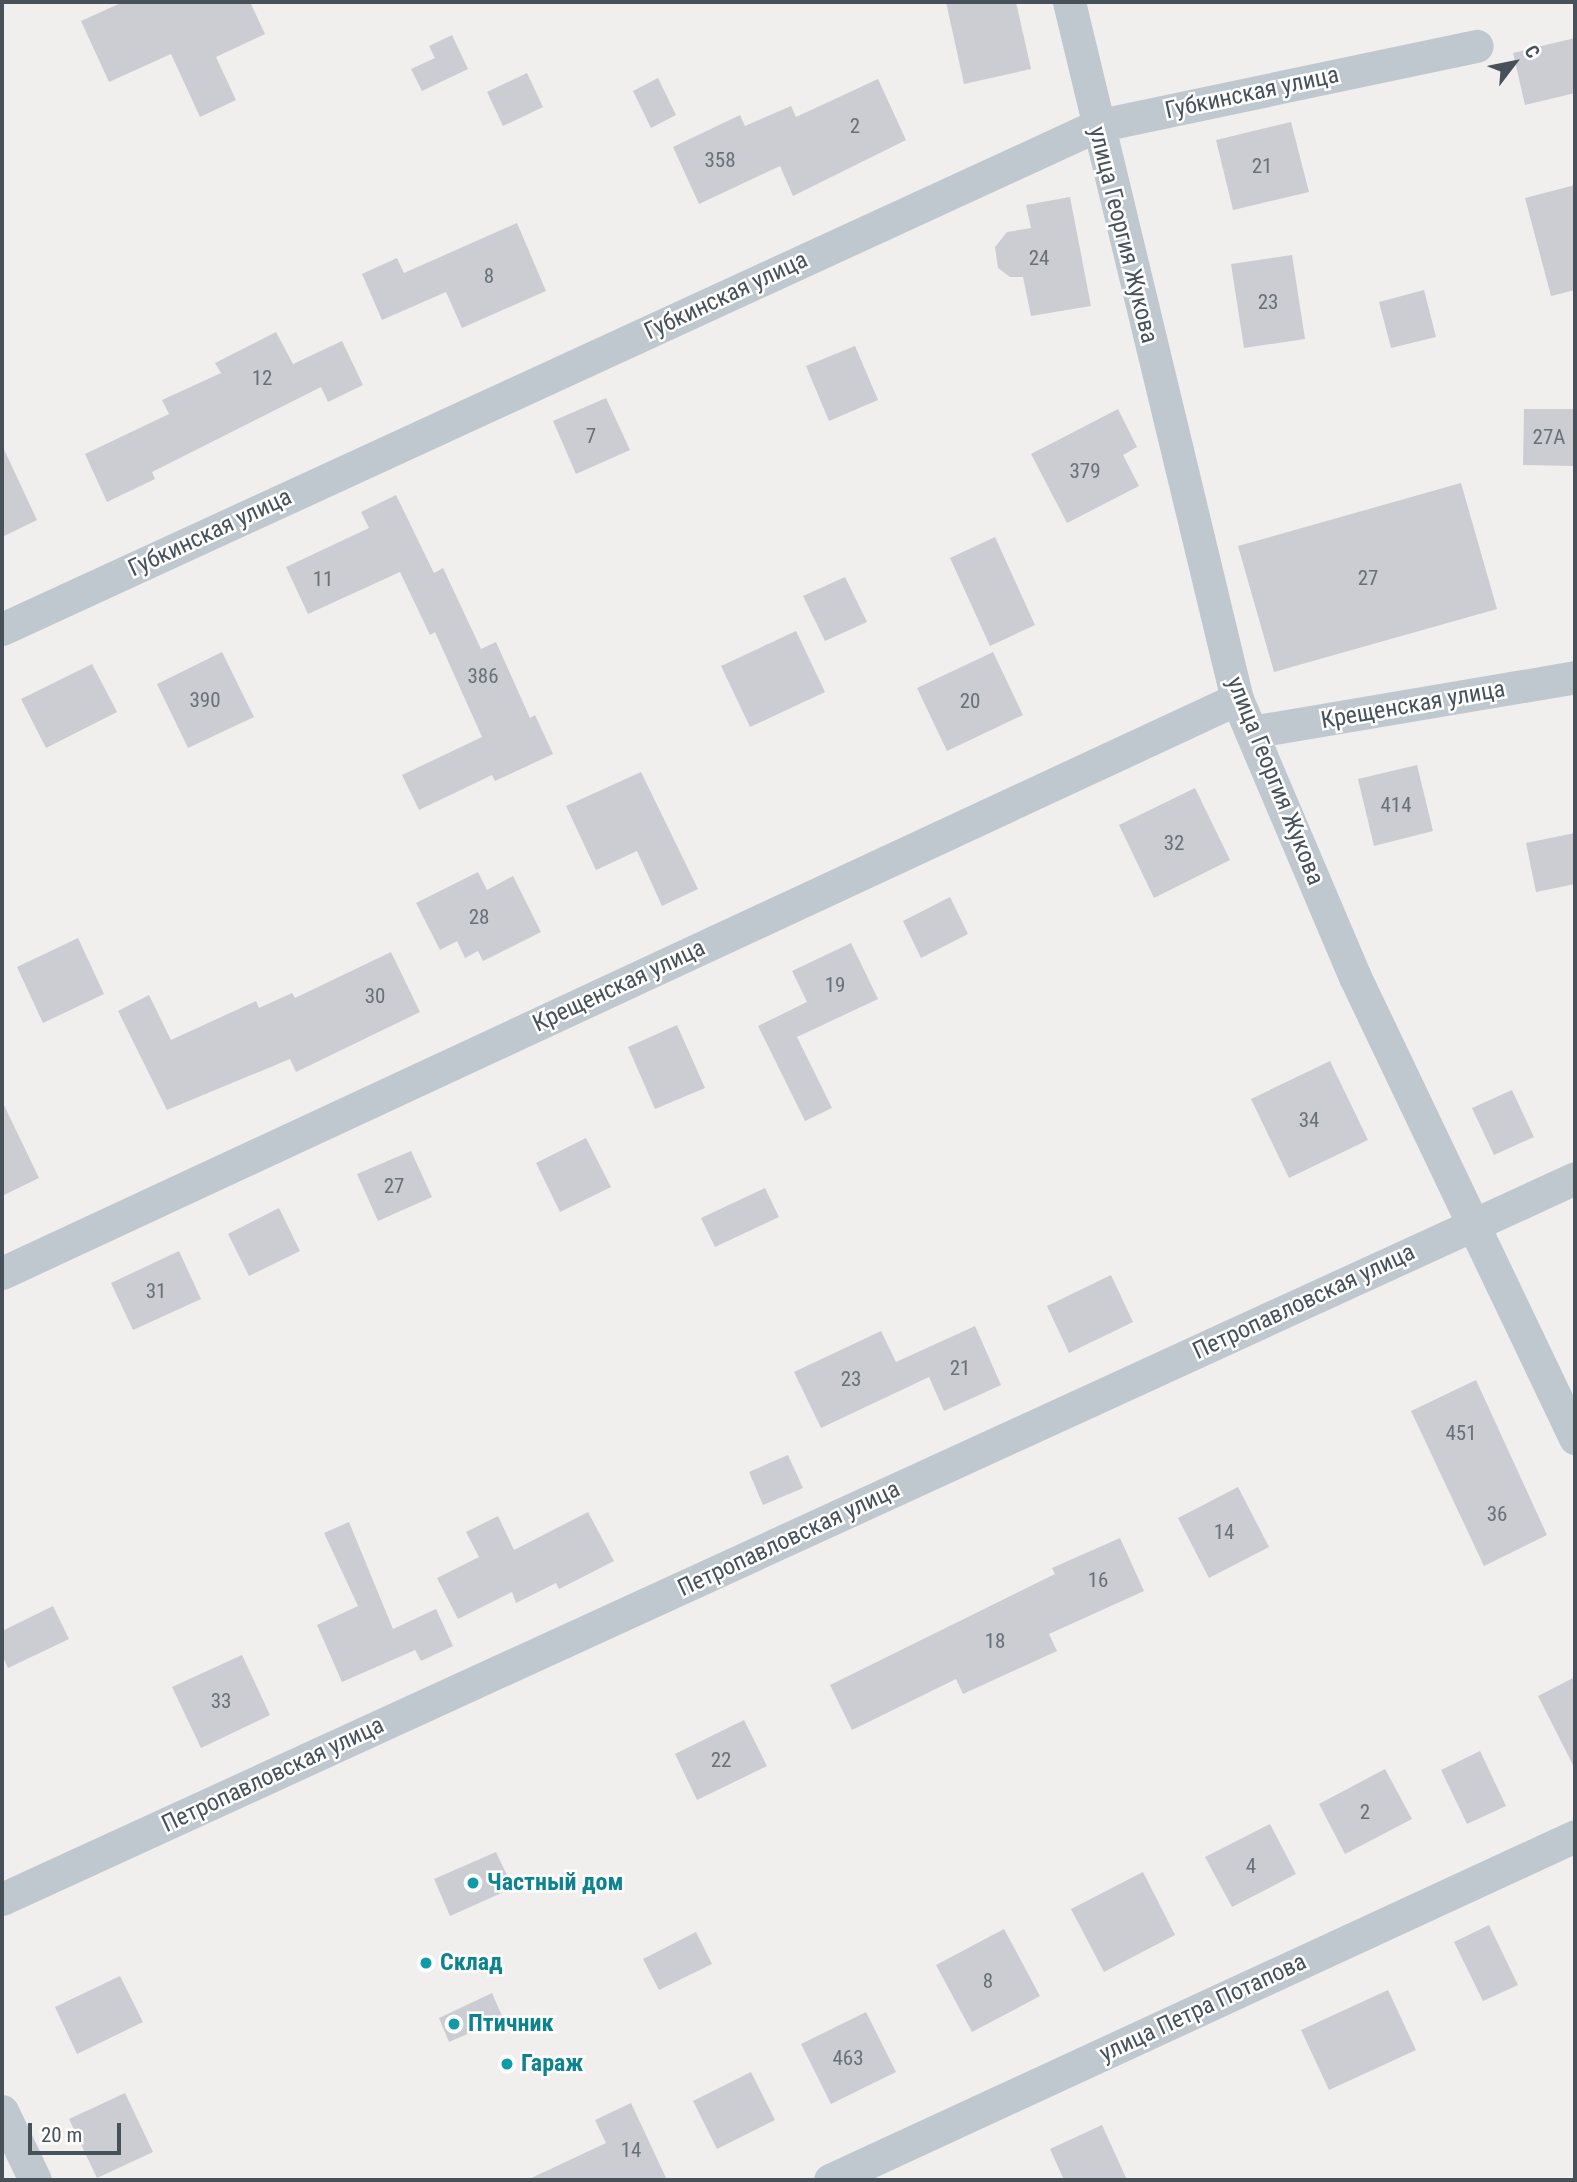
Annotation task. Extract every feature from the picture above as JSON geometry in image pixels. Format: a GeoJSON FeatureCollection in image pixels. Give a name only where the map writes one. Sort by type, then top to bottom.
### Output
{"type":"FeatureCollection","features":[{"type":"Feature","properties":{"kind":"street","name":"улица Георгия Жукова"},"geometry":{"type":"LineString","coordinates":[[1069,2],[1096,126],[1237,699],[1355,976],[1575,1438]]}},
{"type":"Feature","properties":{"kind":"street","name":"Губкинская улица"},"geometry":{"type":"LineString","coordinates":[[2,629],[1096,126],[1477,46]]}},
{"type":"Feature","properties":{"kind":"street","name":"Крещенская улица"},"geometry":{"type":"LineString","coordinates":[[1251,732],[1575,677]]}},
{"type":"Feature","properties":{"kind":"street","name":"Крещенская улица"},"geometry":{"type":"LineString","coordinates":[[2,1273],[1237,699]]}},
{"type":"Feature","properties":{"kind":"street","name":"Петропавловская улица"},"geometry":{"type":"LineString","coordinates":[[2,1899],[1575,1178]]}},
{"type":"Feature","properties":{"kind":"street","name":"улица Петра Потапова"},"geometry":{"type":"LineString","coordinates":[[830,2180],[1575,1836]]}},
{"type":"Feature","properties":{"kind":"street"},"geometry":{"type":"LineString","coordinates":[[2,2111],[35,2180]]}},
{"type":"Feature","properties":{"kind":"building"},"geometry":{"type":"Polygon","coordinates":[[[123,2],[250,2],[265,34],[216,57],[236,100],[200,117],[171,54],[109,82],[81,21],[123,2]]]}},
{"type":"Feature","properties":{"kind":"building"},"geometry":{"type":"Polygon","coordinates":[[[946,2],[1016,2],[1031,69],[964,84],[946,2]]]}},
{"type":"Feature","properties":{"kind":"building"},"geometry":{"type":"Polygon","coordinates":[[[452,35],[468,69],[422,91],[411,69],[435,58],[429,46],[452,35]]]}},
{"type":"Feature","properties":{"kind":"building"},"geometry":{"type":"Polygon","coordinates":[[[1575,38],[1575,93],[1525,105],[1513,53],[1575,38]]]}},
{"type":"Feature","properties":{"kind":"building"},"geometry":{"type":"Polygon","coordinates":[[[527,73],[543,107],[503,126],[487,92],[527,73]]]}},
{"type":"Feature","properties":{"kind":"building"},"geometry":{"type":"Polygon","coordinates":[[[658,78],[676,115],[651,128],[633,91],[658,78]]]}},
{"type":"Feature","properties":{"kind":"building"},"geometry":{"type":"Polygon","coordinates":[[[878,79],[906,140],[793,196],[780,166],[699,204],[673,147],[740,115],[745,126],[791,106],[796,117],[878,79]]]}},
{"type":"Feature","properties":{"kind":"building"},"geometry":{"type":"Polygon","coordinates":[[[1291,122],[1309,192],[1233,210],[1216,140],[1291,122]]]}},
{"type":"Feature","properties":{"kind":"building"},"geometry":{"type":"Polygon","coordinates":[[[1575,185],[1575,290],[1551,296],[1525,198],[1575,185]]]}},
{"type":"Feature","properties":{"kind":"building"},"geometry":{"type":"Polygon","coordinates":[[[1070,197],[1091,306],[1031,316],[1023,277],[1010,277],[998,268],[995,247],[1007,232],[1031,228],[1026,205],[1070,197]]]}},
{"type":"Feature","properties":{"kind":"building"},"geometry":{"type":"Polygon","coordinates":[[[517,223],[546,291],[462,328],[446,292],[382,320],[362,274],[397,258],[404,273],[517,223]]]}},
{"type":"Feature","properties":{"kind":"building"},"geometry":{"type":"Polygon","coordinates":[[[1292,255],[1305,339],[1244,348],[1231,264],[1292,255]]]}},
{"type":"Feature","properties":{"kind":"building"},"geometry":{"type":"Polygon","coordinates":[[[1424,290],[1436,337],[1391,348],[1379,302],[1424,290]]]}},
{"type":"Feature","properties":{"kind":"building"},"geometry":{"type":"Polygon","coordinates":[[[276,332],[293,364],[342,341],[363,385],[328,402],[321,387],[152,472],[155,479],[107,502],[85,454],[169,414],[162,400],[221,373],[215,363],[276,332]]]}},
{"type":"Feature","properties":{"kind":"building"},"geometry":{"type":"Polygon","coordinates":[[[855,346],[878,400],[829,421],[806,366],[855,346]]]}},
{"type":"Feature","properties":{"kind":"building"},"geometry":{"type":"Polygon","coordinates":[[[606,398],[630,450],[576,474],[553,421],[606,398]]]}},
{"type":"Feature","properties":{"kind":"building"},"geometry":{"type":"Polygon","coordinates":[[[1118,409],[1137,447],[1123,455],[1139,486],[1067,523],[1031,454],[1118,409]]]}},
{"type":"Feature","properties":{"kind":"building"},"geometry":{"type":"Polygon","coordinates":[[[1524,409],[1575,409],[1575,466],[1523,465],[1524,409]]]}},
{"type":"Feature","properties":{"kind":"building"},"geometry":{"type":"Polygon","coordinates":[[[2,445],[37,520],[2,537],[2,445]]]}},
{"type":"Feature","properties":{"kind":"building"},"geometry":{"type":"Polygon","coordinates":[[[1461,483],[1497,609],[1274,672],[1238,546],[1461,483]]]}},
{"type":"Feature","properties":{"kind":"building"},"geometry":{"type":"Polygon","coordinates":[[[396,495],[434,573],[443,568],[481,649],[496,642],[530,718],[535,715],[553,754],[495,781],[492,775],[419,810],[402,775],[482,737],[435,632],[430,635],[400,572],[308,614],[286,567],[369,528],[361,512],[396,495]]]}},
{"type":"Feature","properties":{"kind":"building"},"geometry":{"type":"Polygon","coordinates":[[[995,537],[1035,625],[990,646],[950,558],[995,537]]]}},
{"type":"Feature","properties":{"kind":"building"},"geometry":{"type":"Polygon","coordinates":[[[845,577],[867,622],[825,641],[803,596],[845,577]]]}},
{"type":"Feature","properties":{"kind":"building"},"geometry":{"type":"Polygon","coordinates":[[[796,631],[825,692],[750,727],[721,666],[796,631]]]}},
{"type":"Feature","properties":{"kind":"building"},"geometry":{"type":"Polygon","coordinates":[[[222,652],[254,717],[188,748],[157,684],[222,652]]]}},
{"type":"Feature","properties":{"kind":"building"},"geometry":{"type":"Polygon","coordinates":[[[993,652],[1023,715],[947,751],[917,688],[993,652]]]}},
{"type":"Feature","properties":{"kind":"building"},"geometry":{"type":"Polygon","coordinates":[[[92,664],[117,712],[46,748],[21,699],[92,664]]]}},
{"type":"Feature","properties":{"kind":"building"},"geometry":{"type":"Polygon","coordinates":[[[1417,765],[1433,831],[1374,846],[1358,779],[1417,765]]]}},
{"type":"Feature","properties":{"kind":"building"},"geometry":{"type":"Polygon","coordinates":[[[641,772],[698,889],[662,906],[637,851],[596,870],[566,806],[641,772]]]}},
{"type":"Feature","properties":{"kind":"building"},"geometry":{"type":"Polygon","coordinates":[[[1195,788],[1230,860],[1154,898],[1119,825],[1195,788]]]}},
{"type":"Feature","properties":{"kind":"building"},"geometry":{"type":"Polygon","coordinates":[[[1575,833],[1575,884],[1536,892],[1526,843],[1575,833]]]}},
{"type":"Feature","properties":{"kind":"building"},"geometry":{"type":"Polygon","coordinates":[[[478,872],[487,890],[513,876],[541,932],[483,961],[478,951],[465,958],[457,941],[440,950],[416,903],[478,872]]]}},
{"type":"Feature","properties":{"kind":"building"},"geometry":{"type":"Polygon","coordinates":[[[950,897],[968,934],[921,958],[903,921],[950,897]]]}},
{"type":"Feature","properties":{"kind":"building"},"geometry":{"type":"Polygon","coordinates":[[[78,938],[104,994],[43,1023],[17,967],[78,938]]]}},
{"type":"Feature","properties":{"kind":"building"},"geometry":{"type":"Polygon","coordinates":[[[851,943],[878,999],[797,1037],[832,1108],[805,1121],[758,1026],[807,1002],[792,971],[851,943]]]}},
{"type":"Feature","properties":{"kind":"building"},"geometry":{"type":"Polygon","coordinates":[[[391,952],[420,1012],[296,1072],[290,1059],[167,1110],[118,1011],[149,995],[171,1040],[256,1001],[259,1008],[292,993],[295,998],[391,952]]]}},
{"type":"Feature","properties":{"kind":"building"},"geometry":{"type":"Polygon","coordinates":[[[677,1025],[705,1088],[655,1109],[628,1047],[677,1025]]]}},
{"type":"Feature","properties":{"kind":"building"},"geometry":{"type":"Polygon","coordinates":[[[1330,1061],[1368,1140],[1289,1178],[1251,1099],[1330,1061]]]}},
{"type":"Feature","properties":{"kind":"building"},"geometry":{"type":"Polygon","coordinates":[[[1512,1090],[1534,1137],[1494,1155],[1472,1108],[1512,1090]]]}},
{"type":"Feature","properties":{"kind":"building"},"geometry":{"type":"Polygon","coordinates":[[[2,1101],[39,1178],[2,1196],[2,1101]]]}},
{"type":"Feature","properties":{"kind":"building"},"geometry":{"type":"Polygon","coordinates":[[[586,1138],[611,1187],[560,1212],[536,1163],[586,1138]]]}},
{"type":"Feature","properties":{"kind":"building"},"geometry":{"type":"Polygon","coordinates":[[[411,1151],[432,1197],[378,1221],[357,1174],[411,1151]]]}},
{"type":"Feature","properties":{"kind":"building"},"geometry":{"type":"Polygon","coordinates":[[[765,1188],[779,1217],[715,1247],[701,1218],[765,1188]]]}},
{"type":"Feature","properties":{"kind":"building"},"geometry":{"type":"Polygon","coordinates":[[[279,1208],[300,1251],[249,1276],[228,1234],[279,1208]]]}},
{"type":"Feature","properties":{"kind":"building"},"geometry":{"type":"Polygon","coordinates":[[[179,1251],[201,1299],[133,1330],[111,1283],[179,1251]]]}},
{"type":"Feature","properties":{"kind":"building"},"geometry":{"type":"Polygon","coordinates":[[[1111,1275],[1133,1322],[1069,1353],[1047,1306],[1111,1275]]]}},
{"type":"Feature","properties":{"kind":"building"},"geometry":{"type":"Polygon","coordinates":[[[975,1326],[1001,1385],[944,1411],[929,1377],[821,1428],[794,1372],[881,1331],[896,1362],[975,1326]]]}},
{"type":"Feature","properties":{"kind":"building"},"geometry":{"type":"Polygon","coordinates":[[[1476,1380],[1547,1535],[1484,1566],[1411,1411],[1476,1380]]]}},
{"type":"Feature","properties":{"kind":"building"},"geometry":{"type":"Polygon","coordinates":[[[788,1455],[803,1488],[763,1505],[749,1472],[788,1455]]]}},
{"type":"Feature","properties":{"kind":"building"},"geometry":{"type":"Polygon","coordinates":[[[1238,1487],[1269,1547],[1209,1578],[1178,1518],[1238,1487]]]}},
{"type":"Feature","properties":{"kind":"building"},"geometry":{"type":"Polygon","coordinates":[[[588,1512],[614,1561],[559,1589],[556,1583],[516,1603],[512,1592],[458,1619],[437,1578],[479,1557],[466,1532],[498,1516],[514,1550],[588,1512]]]}},
{"type":"Feature","properties":{"kind":"building"},"geometry":{"type":"Polygon","coordinates":[[[349,1522],[393,1629],[436,1609],[453,1646],[421,1661],[415,1650],[342,1682],[317,1625],[358,1606],[324,1533],[349,1522]]]}},
{"type":"Feature","properties":{"kind":"building"},"geometry":{"type":"Polygon","coordinates":[[[1120,1538],[1144,1591],[1049,1634],[1057,1651],[963,1694],[956,1679],[852,1730],[830,1685],[1055,1574],[1052,1568],[1120,1538]]]}},
{"type":"Feature","properties":{"kind":"building"},"geometry":{"type":"Polygon","coordinates":[[[53,1606],[69,1639],[8,1668],[2,1655],[2,1631],[53,1606]]]}},
{"type":"Feature","properties":{"kind":"building"},"geometry":{"type":"Polygon","coordinates":[[[242,1655],[270,1715],[201,1748],[172,1687],[242,1655]]]}},
{"type":"Feature","properties":{"kind":"building"},"geometry":{"type":"Polygon","coordinates":[[[1575,1677],[1575,1769],[1538,1696],[1575,1677]]]}},
{"type":"Feature","properties":{"kind":"building"},"geometry":{"type":"Polygon","coordinates":[[[744,1720],[767,1766],[697,1800],[675,1754],[744,1720]]]}},
{"type":"Feature","properties":{"kind":"building"},"geometry":{"type":"Polygon","coordinates":[[[1480,1751],[1506,1806],[1467,1824],[1441,1770],[1480,1751]]]}},
{"type":"Feature","properties":{"kind":"building"},"geometry":{"type":"Polygon","coordinates":[[[1385,1769],[1412,1819],[1345,1854],[1319,1804],[1385,1769]]]}},
{"type":"Feature","properties":{"kind":"building"},"geometry":{"type":"Polygon","coordinates":[[[1270,1824],[1296,1874],[1232,1907],[1205,1857],[1270,1824]]]}},
{"type":"Feature","properties":{"kind":"building","name":"Частный дом"},"geometry":{"type":"Polygon","coordinates":[[[496,1852],[513,1888],[450,1916],[434,1879],[496,1852]]]}},
{"type":"Feature","properties":{"kind":"building"},"geometry":{"type":"Polygon","coordinates":[[[1143,1872],[1175,1935],[1104,1972],[1071,1909],[1143,1872]]]}},
{"type":"Feature","properties":{"kind":"building"},"geometry":{"type":"Polygon","coordinates":[[[1489,1925],[1518,1985],[1483,2001],[1454,1942],[1489,1925]]]}},
{"type":"Feature","properties":{"kind":"building"},"geometry":{"type":"Polygon","coordinates":[[[1004,1929],[1040,1996],[972,2032],[936,1965],[1004,1929]]]}},
{"type":"Feature","properties":{"kind":"building"},"geometry":{"type":"Polygon","coordinates":[[[696,1932],[712,1964],[659,1990],[643,1959],[696,1932]]]}},
{"type":"Feature","properties":{"kind":"building"},"geometry":{"type":"Polygon","coordinates":[[[120,1976],[143,2022],[77,2054],[55,2007],[120,1976]]]}},
{"type":"Feature","properties":{"kind":"building"},"geometry":{"type":"Polygon","coordinates":[[[1388,1990],[1416,2050],[1329,2090],[1301,2030],[1388,1990]]]}},
{"type":"Feature","properties":{"kind":"building"},"geometry":{"type":"Polygon","coordinates":[[[492,1993],[502,2016],[499,2020],[449,2042],[439,2018],[492,1993]]]}},
{"type":"Feature","properties":{"kind":"building"},"geometry":{"type":"Polygon","coordinates":[[[866,2012],[896,2072],[831,2104],[801,2044],[866,2012]]]}},
{"type":"Feature","properties":{"kind":"building"},"geometry":{"type":"Polygon","coordinates":[[[751,2072],[775,2120],[717,2149],[693,2101],[751,2072]]]}},
{"type":"Feature","properties":{"kind":"building"},"geometry":{"type":"Polygon","coordinates":[[[125,2093],[153,2152],[97,2178],[69,2119],[125,2093]]]}},
{"type":"Feature","properties":{"kind":"building"},"geometry":{"type":"Polygon","coordinates":[[[631,2103],[667,2180],[527,2180],[606,2143],[595,2120],[631,2103]]]}},
{"type":"Feature","properties":{"kind":"building"},"geometry":{"type":"Polygon","coordinates":[[[1102,2125],[1127,2180],[1064,2180],[1050,2149],[1102,2125]]]}},
{"type":"Feature","properties":{"kind":"place","name":"Частный дом"},"geometry":{"type":"Point","coordinates":[473,1883]}},
{"type":"Feature","properties":{"kind":"place","name":"Склад"},"geometry":{"type":"Point","coordinates":[426,1963]}},
{"type":"Feature","properties":{"kind":"place","name":"Птичник"},"geometry":{"type":"Point","coordinates":[454,2024]}},
{"type":"Feature","properties":{"kind":"place","name":"Гараж"},"geometry":{"type":"Point","coordinates":[507,2064]}}]}
